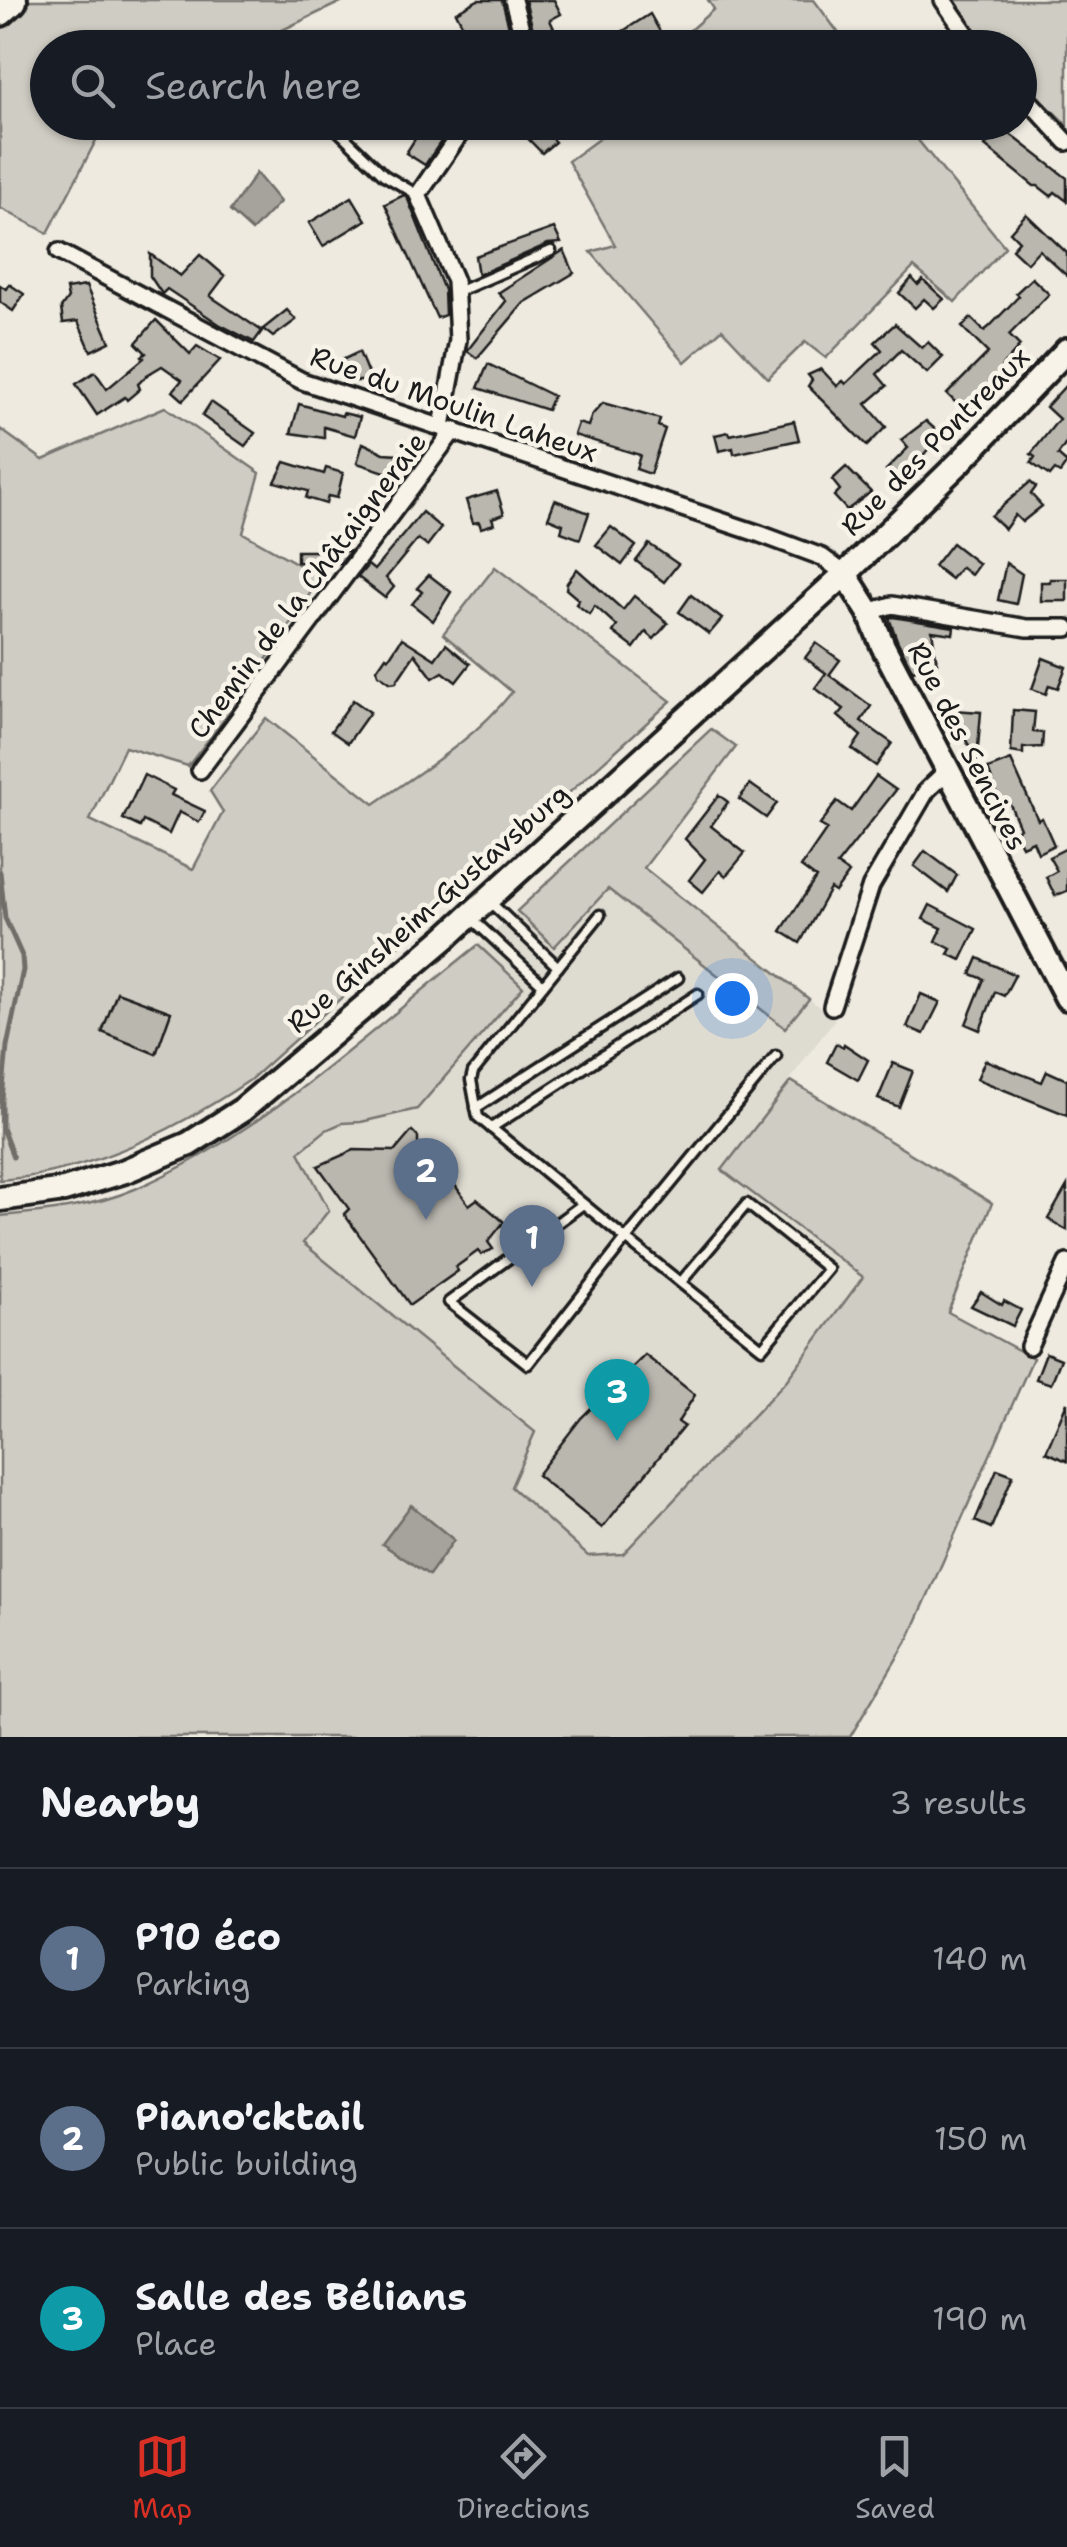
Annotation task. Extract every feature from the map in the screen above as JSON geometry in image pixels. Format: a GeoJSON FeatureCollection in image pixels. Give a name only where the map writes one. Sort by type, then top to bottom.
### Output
{"type":"FeatureCollection","features":[{"type":"Feature","properties":{"kind":"highway"},"geometry":{"type":"LineString","coordinates":[[0,10],[11,0]]}},
{"type":"Feature","properties":{"kind":"street"},"geometry":{"type":"LineString","coordinates":[[513,0],[521,30]]}},
{"type":"Feature","properties":{"kind":"street"},"geometry":{"type":"LineString","coordinates":[[942,0],[963,30]]}},
{"type":"Feature","properties":{"kind":"street"},"geometry":{"type":"LineString","coordinates":[[1037,109],[1067,142]]}},
{"type":"Feature","properties":{"kind":"street"},"geometry":{"type":"LineString","coordinates":[[448,428],[458,340],[455,280],[418,195],[456,140]]}},
{"type":"Feature","properties":{"kind":"street","name":"Rue du Moulin Laheux"},"geometry":{"type":"LineString","coordinates":[[59,252],[302,381],[760,534],[822,558],[845,574]]}},
{"type":"Feature","properties":{"kind":"street","name":"Rue des Pontreaux"},"geometry":{"type":"LineString","coordinates":[[845,574],[1067,350]]}},
{"type":"Feature","properties":{"kind":"street","name":"Chemin de la Châtaigneraie"},"geometry":{"type":"LineString","coordinates":[[200,770],[448,428]]}},
{"type":"Feature","properties":{"kind":"street","name":"Rue des Sencives"},"geometry":{"type":"LineString","coordinates":[[845,574],[869,612],[882,646],[1067,998]]}},
{"type":"Feature","properties":{"kind":"street","name":"Rue Ginsheim-Gustavsburg"},"geometry":{"type":"LineString","coordinates":[[0,1200],[91,1183],[159,1158],[242,1110],[468,916],[845,574]]}},
{"type":"Feature","properties":{"kind":"street"},"geometry":{"type":"LineString","coordinates":[[869,612],[892,605],[1027,628],[1067,628]]}},
{"type":"Feature","properties":{"kind":"street"},"geometry":{"type":"LineString","coordinates":[[832,1006],[871,886],[928,790],[948,770]]}},
{"type":"Feature","properties":{"kind":"street"},"geometry":{"type":"LineString","coordinates":[[1029,1346],[1067,1263]]}},
{"type":"Feature","properties":{"kind":"lane"},"geometry":{"type":"LineString","coordinates":[[347,140],[384,176],[418,195]]}},
{"type":"Feature","properties":{"kind":"lane"},"geometry":{"type":"LineString","coordinates":[[456,293],[551,251]]}},
{"type":"Feature","properties":{"kind":"lane"},"geometry":{"type":"LineString","coordinates":[[487,899],[558,967]]}},
{"type":"Feature","properties":{"kind":"lane"},"geometry":{"type":"LineString","coordinates":[[600,915],[473,1072],[476,1108],[478,1117],[491,1128],[762,1348],[828,1269],[747,1204],[681,1282]]}},
{"type":"Feature","properties":{"kind":"lane"},"geometry":{"type":"LineString","coordinates":[[468,916],[543,986]]}},
{"type":"Feature","properties":{"kind":"lane"},"geometry":{"type":"LineString","coordinates":[[476,1108],[678,978]]}},
{"type":"Feature","properties":{"kind":"lane"},"geometry":{"type":"LineString","coordinates":[[491,1128],[698,994]]}},
{"type":"Feature","properties":{"kind":"lane"},"geometry":{"type":"LineString","coordinates":[[583,1204],[449,1302],[528,1364],[776,1056]]}},
{"type":"Feature","properties":{"kind":"shaded area"},"geometry":{"type":"Polygon","coordinates":[[[0,0],[345,0],[282,30],[30,30],[30,140],[96,140],[48,233],[0,208],[0,0]]]}},
{"type":"Feature","properties":{"kind":"shaded area"},"geometry":{"type":"Polygon","coordinates":[[[708,0],[814,0],[836,30],[690,30],[714,9],[708,0]]]}},
{"type":"Feature","properties":{"kind":"shaded area"},"geometry":{"type":"Polygon","coordinates":[[[951,0],[1067,0],[1067,125],[1037,96],[1037,30],[975,30],[951,0]]]}},
{"type":"Feature","properties":{"kind":"shaded area"},"geometry":{"type":"Polygon","coordinates":[[[597,140],[918,140],[1005,247],[955,302],[914,267],[826,358],[805,342],[768,378],[722,329],[685,362],[591,252],[615,245],[568,161],[597,140]]]}},
{"type":"Feature","properties":{"kind":"shaded area"},"geometry":{"type":"Polygon","coordinates":[[[256,173],[280,202],[252,231],[230,211],[256,173]]]}},
{"type":"Feature","properties":{"kind":"shaded area"},"geometry":{"type":"Polygon","coordinates":[[[165,407],[260,473],[243,533],[321,577],[240,699],[188,766],[125,747],[90,820],[193,869],[223,812],[210,791],[266,718],[374,804],[465,739],[512,692],[443,634],[495,567],[671,701],[250,1080],[192,1116],[131,1146],[67,1168],[0,1180],[0,429],[43,460],[165,407]]]}},
{"type":"Feature","properties":{"kind":"shaded area"},"geometry":{"type":"Polygon","coordinates":[[[711,729],[736,747],[644,868],[809,999],[785,1028],[608,889],[554,947],[517,911],[711,729]]]}},
{"type":"Feature","properties":{"kind":"shaded area"},"geometry":{"type":"Polygon","coordinates":[[[608,888],[785,1028],[809,999],[835,1019],[722,1170],[863,1277],[786,1381],[623,1555],[588,1556],[511,1487],[535,1432],[302,1243],[298,1152],[326,1130],[342,1123],[361,1122],[522,987],[478,945],[517,911],[554,947],[608,888]]]}},
{"type":"Feature","properties":{"kind":"shaded area"},"geometry":{"type":"Polygon","coordinates":[[[478,945],[523,987],[417,1109],[342,1123],[326,1130],[299,1152],[329,1210],[303,1243],[535,1432],[511,1487],[588,1556],[623,1554],[786,1381],[863,1277],[722,1170],[791,1081],[992,1203],[948,1312],[1033,1358],[909,1638],[850,1737],[0,1737],[0,1216],[103,1200],[182,1166],[227,1140],[314,1079],[478,945]]]}},
{"type":"Feature","properties":{"kind":"shaded area"},"geometry":{"type":"Polygon","coordinates":[[[411,1505],[454,1540],[429,1575],[382,1544],[411,1505]]]}},
{"type":"Feature","properties":{"kind":"building"},"geometry":{"type":"Polygon","coordinates":[[[478,0],[502,0],[510,30],[465,30],[456,12],[478,0]]]}},
{"type":"Feature","properties":{"kind":"building"},"geometry":{"type":"Polygon","coordinates":[[[525,0],[554,0],[561,14],[550,20],[555,30],[533,30],[525,0]]]}},
{"type":"Feature","properties":{"kind":"building"},"geometry":{"type":"Polygon","coordinates":[[[650,14],[659,30],[625,30],[650,14]]]}},
{"type":"Feature","properties":{"kind":"building"},"geometry":{"type":"Polygon","coordinates":[[[414,140],[442,140],[425,165],[406,153],[414,140]]]}},
{"type":"Feature","properties":{"kind":"building"},"geometry":{"type":"Polygon","coordinates":[[[529,140],[555,142],[542,153],[529,140]]]}},
{"type":"Feature","properties":{"kind":"building"},"geometry":{"type":"Polygon","coordinates":[[[990,140],[1018,140],[1067,178],[1067,201],[1055,192],[1051,196],[1034,186],[985,146],[990,140]]]}},
{"type":"Feature","properties":{"kind":"building"},"geometry":{"type":"Polygon","coordinates":[[[404,195],[444,290],[445,315],[437,318],[385,204],[404,195]]]}},
{"type":"Feature","properties":{"kind":"building"},"geometry":{"type":"Polygon","coordinates":[[[352,197],[366,220],[323,246],[309,223],[352,197]]]}},
{"type":"Feature","properties":{"kind":"building"},"geometry":{"type":"Polygon","coordinates":[[[1026,214],[1067,253],[1067,276],[1039,250],[1027,263],[1012,249],[1019,241],[1010,232],[1026,214]]]}},
{"type":"Feature","properties":{"kind":"building"},"geometry":{"type":"Polygon","coordinates":[[[554,228],[561,243],[548,244],[478,275],[475,256],[554,228]]]}},
{"type":"Feature","properties":{"kind":"building"},"geometry":{"type":"Polygon","coordinates":[[[564,250],[574,273],[524,303],[477,358],[467,351],[506,301],[498,293],[564,250]]]}},
{"type":"Feature","properties":{"kind":"building"},"geometry":{"type":"Polygon","coordinates":[[[150,254],[180,276],[200,255],[210,263],[225,276],[210,296],[262,331],[254,342],[167,289],[162,294],[150,276],[150,254]]]}},
{"type":"Feature","properties":{"kind":"building"},"geometry":{"type":"Polygon","coordinates":[[[912,278],[918,285],[923,280],[944,299],[934,308],[924,299],[915,308],[899,293],[912,278]]]}},
{"type":"Feature","properties":{"kind":"building"},"geometry":{"type":"Polygon","coordinates":[[[1032,278],[1049,294],[1009,335],[1020,346],[1002,366],[1007,371],[966,413],[947,394],[988,353],[962,327],[971,318],[984,331],[1032,278]]]}},
{"type":"Feature","properties":{"kind":"building"},"geometry":{"type":"Polygon","coordinates":[[[9,284],[24,294],[13,311],[0,302],[0,285],[6,289],[9,284]]]}},
{"type":"Feature","properties":{"kind":"building"},"geometry":{"type":"Polygon","coordinates":[[[86,286],[110,342],[91,351],[78,321],[63,323],[61,308],[68,298],[66,289],[86,286]]]}},
{"type":"Feature","properties":{"kind":"building"},"geometry":{"type":"Polygon","coordinates":[[[287,310],[296,320],[273,337],[263,329],[287,310]]]}},
{"type":"Feature","properties":{"kind":"building"},"geometry":{"type":"Polygon","coordinates":[[[156,320],[190,354],[197,346],[220,360],[183,400],[173,391],[182,380],[162,366],[147,375],[138,384],[140,389],[127,400],[125,397],[97,415],[76,384],[95,372],[107,389],[144,358],[146,353],[136,343],[156,320]]]}},
{"type":"Feature","properties":{"kind":"building"},"geometry":{"type":"Polygon","coordinates":[[[895,324],[922,348],[928,342],[943,357],[927,373],[901,350],[877,374],[887,386],[866,404],[886,427],[867,446],[808,386],[812,380],[808,375],[821,369],[837,386],[843,381],[846,384],[882,350],[875,342],[895,324]]]}},
{"type":"Feature","properties":{"kind":"building"},"geometry":{"type":"Polygon","coordinates":[[[359,352],[371,381],[346,381],[342,360],[359,352]]]}},
{"type":"Feature","properties":{"kind":"building"},"geometry":{"type":"Polygon","coordinates":[[[488,364],[553,396],[547,410],[478,388],[488,364]]]}},
{"type":"Feature","properties":{"kind":"building"},"geometry":{"type":"Polygon","coordinates":[[[1067,384],[1067,442],[1058,455],[1067,463],[1060,473],[1055,470],[1050,476],[1031,463],[1035,457],[1031,454],[1059,419],[1046,407],[1067,384]]]}},
{"type":"Feature","properties":{"kind":"building"},"geometry":{"type":"Polygon","coordinates":[[[211,402],[255,433],[245,446],[202,416],[211,402]]]}},
{"type":"Feature","properties":{"kind":"building"},"geometry":{"type":"Polygon","coordinates":[[[603,403],[660,419],[658,426],[665,429],[650,474],[636,469],[640,455],[574,435],[578,423],[588,426],[603,403]]]}},
{"type":"Feature","properties":{"kind":"building"},"geometry":{"type":"Polygon","coordinates":[[[299,404],[360,417],[355,436],[324,427],[324,438],[291,433],[299,404]]]}},
{"type":"Feature","properties":{"kind":"building"},"geometry":{"type":"Polygon","coordinates":[[[794,421],[799,440],[734,454],[733,448],[719,451],[715,435],[794,421]]]}},
{"type":"Feature","properties":{"kind":"building"},"geometry":{"type":"Polygon","coordinates":[[[926,421],[940,434],[900,485],[886,470],[908,448],[901,440],[926,421]]]}},
{"type":"Feature","properties":{"kind":"building"},"geometry":{"type":"Polygon","coordinates":[[[363,443],[384,453],[398,454],[391,474],[357,463],[363,443]]]}},
{"type":"Feature","properties":{"kind":"building"},"geometry":{"type":"Polygon","coordinates":[[[285,462],[324,474],[326,468],[343,473],[337,498],[328,496],[326,504],[306,498],[308,491],[275,482],[285,462]]]}},
{"type":"Feature","properties":{"kind":"building"},"geometry":{"type":"Polygon","coordinates":[[[846,467],[871,492],[847,510],[834,496],[840,490],[832,480],[846,467]]]}},
{"type":"Feature","properties":{"kind":"building"},"geometry":{"type":"Polygon","coordinates":[[[1030,482],[1036,487],[1031,494],[1042,506],[1022,522],[1015,515],[1005,529],[991,516],[1030,482]]]}},
{"type":"Feature","properties":{"kind":"building"},"geometry":{"type":"Polygon","coordinates":[[[497,491],[504,514],[492,518],[494,524],[481,528],[479,522],[473,523],[466,500],[497,491]]]}},
{"type":"Feature","properties":{"kind":"building"},"geometry":{"type":"Polygon","coordinates":[[[555,500],[589,513],[580,539],[561,532],[563,524],[548,518],[555,500]]]}},
{"type":"Feature","properties":{"kind":"building"},"geometry":{"type":"Polygon","coordinates":[[[422,512],[441,528],[427,546],[418,539],[386,578],[394,587],[385,598],[358,577],[368,565],[374,570],[422,512]]]}},
{"type":"Feature","properties":{"kind":"building"},"geometry":{"type":"Polygon","coordinates":[[[611,527],[636,546],[622,565],[596,545],[611,527]]]}},
{"type":"Feature","properties":{"kind":"building"},"geometry":{"type":"Polygon","coordinates":[[[952,543],[979,564],[971,575],[961,567],[951,579],[934,566],[952,543]]]}},
{"type":"Feature","properties":{"kind":"building"},"geometry":{"type":"Polygon","coordinates":[[[649,544],[678,564],[664,582],[636,561],[649,544]]]}},
{"type":"Feature","properties":{"kind":"building"},"geometry":{"type":"Polygon","coordinates":[[[297,551],[350,551],[340,563],[297,562],[297,551]]]}},
{"type":"Feature","properties":{"kind":"building"},"geometry":{"type":"Polygon","coordinates":[[[1006,563],[1022,574],[1016,604],[998,600],[1006,563]]]}},
{"type":"Feature","properties":{"kind":"building"},"geometry":{"type":"Polygon","coordinates":[[[577,569],[623,610],[634,596],[668,623],[654,639],[646,632],[634,648],[613,632],[617,626],[595,606],[589,614],[576,604],[579,600],[566,589],[577,569]]]}},
{"type":"Feature","properties":{"kind":"building"},"geometry":{"type":"Polygon","coordinates":[[[429,575],[451,592],[433,621],[412,604],[422,592],[417,588],[429,575]]]}},
{"type":"Feature","properties":{"kind":"building"},"geometry":{"type":"Polygon","coordinates":[[[1067,579],[1067,601],[1041,601],[1041,582],[1067,579]]]}},
{"type":"Feature","properties":{"kind":"building"},"geometry":{"type":"Polygon","coordinates":[[[691,595],[722,619],[709,634],[679,612],[691,595]]]}},
{"type":"Feature","properties":{"kind":"building"},"geometry":{"type":"Polygon","coordinates":[[[889,618],[954,627],[953,634],[932,631],[937,663],[913,671],[897,640],[889,618]]]}},
{"type":"Feature","properties":{"kind":"building"},"geometry":{"type":"Polygon","coordinates":[[[402,638],[435,659],[446,644],[470,664],[456,682],[443,672],[433,678],[415,654],[396,682],[391,683],[377,669],[402,638]]]}},
{"type":"Feature","properties":{"kind":"building"},"geometry":{"type":"Polygon","coordinates":[[[816,643],[840,660],[829,675],[871,706],[861,721],[892,743],[876,766],[852,749],[861,736],[838,716],[844,709],[815,688],[826,673],[805,658],[816,643]]]}},
{"type":"Feature","properties":{"kind":"building"},"geometry":{"type":"Polygon","coordinates":[[[1043,658],[1066,667],[1058,688],[1049,685],[1046,694],[1032,689],[1043,658]]]}},
{"type":"Feature","properties":{"kind":"building"},"geometry":{"type":"Polygon","coordinates":[[[353,700],[370,712],[348,743],[331,731],[353,700]]]}},
{"type":"Feature","properties":{"kind":"building"},"geometry":{"type":"Polygon","coordinates":[[[953,710],[981,712],[977,759],[961,732],[952,731],[953,710]]]}},
{"type":"Feature","properties":{"kind":"building"},"geometry":{"type":"Polygon","coordinates":[[[1013,710],[1035,712],[1033,732],[1043,733],[1042,747],[1023,748],[1023,754],[1011,752],[1013,710]]]}},
{"type":"Feature","properties":{"kind":"building"},"geometry":{"type":"Polygon","coordinates":[[[1011,760],[1054,845],[1038,853],[1033,841],[1022,846],[1015,831],[1020,828],[1009,802],[1002,806],[988,769],[1011,760]]]}},
{"type":"Feature","properties":{"kind":"building"},"geometry":{"type":"Polygon","coordinates":[[[144,775],[174,790],[171,795],[205,811],[199,822],[179,812],[169,834],[143,821],[140,827],[123,819],[144,775]]]}},
{"type":"Feature","properties":{"kind":"building"},"geometry":{"type":"Polygon","coordinates":[[[876,776],[896,790],[837,865],[849,873],[835,892],[830,889],[800,943],[781,931],[816,878],[801,867],[827,829],[820,825],[837,801],[851,811],[876,776]]]}},
{"type":"Feature","properties":{"kind":"building"},"geometry":{"type":"Polygon","coordinates":[[[750,784],[777,803],[766,818],[739,799],[750,784]]]}},
{"type":"Feature","properties":{"kind":"building"},"geometry":{"type":"Polygon","coordinates":[[[719,795],[728,802],[711,826],[745,853],[726,876],[720,871],[703,892],[689,880],[705,859],[685,839],[719,795]]]}},
{"type":"Feature","properties":{"kind":"building"},"geometry":{"type":"Polygon","coordinates":[[[1067,848],[1067,891],[1055,896],[1046,877],[1057,871],[1049,857],[1067,848]]]}},
{"type":"Feature","properties":{"kind":"building"},"geometry":{"type":"Polygon","coordinates":[[[925,851],[957,875],[948,892],[914,866],[925,851]]]}},
{"type":"Feature","properties":{"kind":"building"},"geometry":{"type":"Polygon","coordinates":[[[930,905],[976,929],[961,960],[948,954],[951,949],[936,941],[942,928],[923,919],[930,905]]]}},
{"type":"Feature","properties":{"kind":"building"},"geometry":{"type":"Polygon","coordinates":[[[978,958],[1015,975],[1004,996],[995,992],[980,1030],[966,1024],[984,979],[971,974],[978,958]]]}},
{"type":"Feature","properties":{"kind":"building"},"geometry":{"type":"Polygon","coordinates":[[[117,992],[171,1012],[156,1054],[102,1032],[117,992]]]}},
{"type":"Feature","properties":{"kind":"building"},"geometry":{"type":"Polygon","coordinates":[[[921,994],[940,1002],[924,1034],[907,1027],[921,994]]]}},
{"type":"Feature","properties":{"kind":"building"},"geometry":{"type":"Polygon","coordinates":[[[836,1044],[844,1044],[868,1060],[858,1080],[827,1062],[836,1044]]]}},
{"type":"Feature","properties":{"kind":"building"},"geometry":{"type":"Polygon","coordinates":[[[985,1060],[1042,1082],[1047,1071],[1067,1080],[1067,1115],[977,1079],[985,1060]]]}},
{"type":"Feature","properties":{"kind":"building"},"geometry":{"type":"Polygon","coordinates":[[[893,1063],[913,1071],[899,1107],[878,1099],[893,1063]]]}},
{"type":"Feature","properties":{"kind":"building"},"geometry":{"type":"Polygon","coordinates":[[[412,1131],[418,1144],[434,1156],[469,1205],[477,1199],[504,1222],[488,1242],[493,1249],[481,1255],[478,1251],[456,1267],[458,1271],[410,1305],[344,1214],[349,1209],[318,1166],[354,1150],[395,1151],[412,1131]]]}},
{"type":"Feature","properties":{"kind":"building"},"geometry":{"type":"Polygon","coordinates":[[[1067,1186],[1067,1230],[1048,1219],[1067,1186]]]}},
{"type":"Feature","properties":{"kind":"building"},"geometry":{"type":"Polygon","coordinates":[[[981,1292],[1002,1305],[1004,1301],[1021,1310],[1013,1326],[971,1306],[981,1292]]]}},
{"type":"Feature","properties":{"kind":"building"},"geometry":{"type":"Polygon","coordinates":[[[1046,1353],[1061,1359],[1051,1384],[1036,1379],[1046,1353]]]}},
{"type":"Feature","properties":{"kind":"building"},"geometry":{"type":"Polygon","coordinates":[[[645,1355],[695,1395],[678,1422],[684,1426],[602,1528],[537,1475],[581,1418],[645,1355]]]}},
{"type":"Feature","properties":{"kind":"building"},"geometry":{"type":"Polygon","coordinates":[[[1067,1402],[1067,1461],[1046,1452],[1067,1402]]]}},
{"type":"Feature","properties":{"kind":"building"},"geometry":{"type":"Polygon","coordinates":[[[997,1469],[1013,1475],[991,1528],[975,1521],[997,1469]]]}},
{"type":"Feature","properties":{"kind":"waterway"},"geometry":{"type":"LineString","coordinates":[[0,872],[5,918],[22,956],[23,970],[7,1046],[2,1099],[2,1128],[13,1157]]}},
{"type":"Feature","properties":{"kind":"place","name":"Piano'cktail"},"geometry":{"type":"Point","coordinates":[426,1220]}},
{"type":"Feature","properties":{"kind":"place","name":"P10 éco"},"geometry":{"type":"Point","coordinates":[532,1287]}},
{"type":"Feature","properties":{"kind":"place","name":"Salle des Bélians"},"geometry":{"type":"Point","coordinates":[617,1441]}}]}
